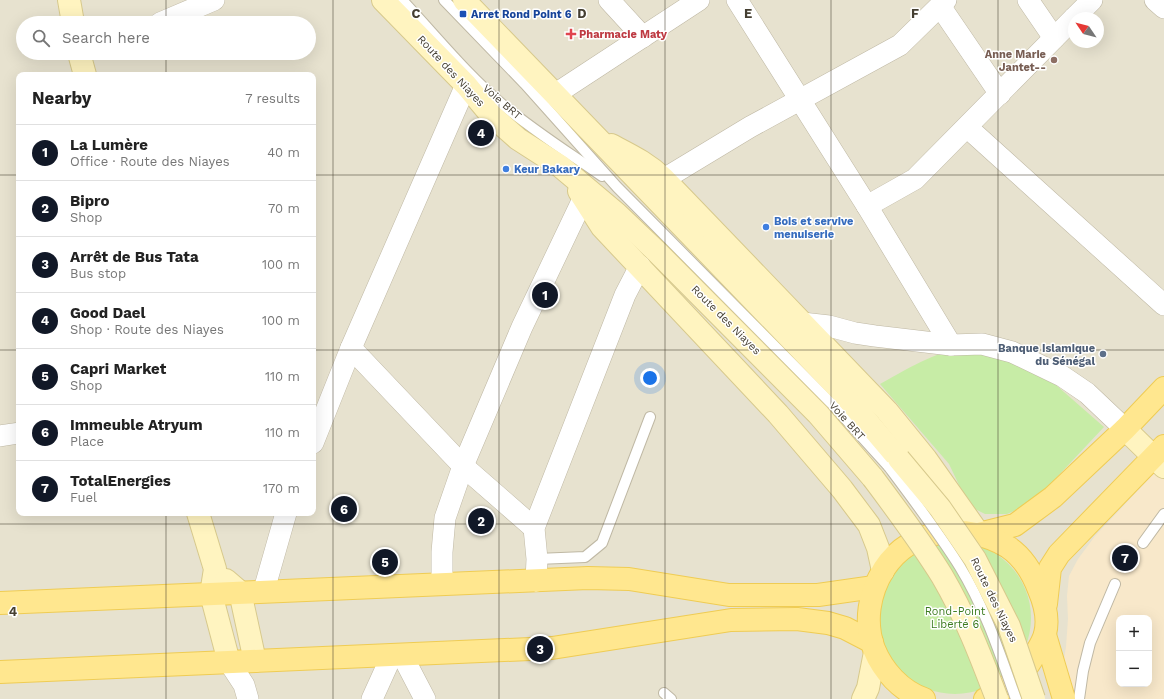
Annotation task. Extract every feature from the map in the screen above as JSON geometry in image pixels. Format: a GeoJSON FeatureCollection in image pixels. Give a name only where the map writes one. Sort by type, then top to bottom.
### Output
{"type":"FeatureCollection","features":[{"type":"Feature","properties":{"kind":"main road"},"geometry":{"type":"LineString","coordinates":[[68,0],[71,16]]}},
{"type":"Feature","properties":{"kind":"main road","name":"Route des Niayes"},"geometry":{"type":"LineString","coordinates":[[383,0],[466,85],[491,115],[518,139],[560,166],[617,214],[752,346],[818,414],[940,508],[975,559],[1008,626],[1034,699]]}},
{"type":"Feature","properties":{"kind":"main road","name":"Route des Niayes"},"geometry":{"type":"LineString","coordinates":[[464,0],[844,394],[887,468],[908,524],[942,577],[975,642],[997,699]]}},
{"type":"Feature","properties":{"kind":"main road"},"geometry":{"type":"LineString","coordinates":[[598,138],[638,158],[650,166],[664,179],[887,411],[926,459],[979,534]]}},
{"type":"Feature","properties":{"kind":"main road"},"geometry":{"type":"LineString","coordinates":[[560,166],[584,197],[602,227],[778,414],[842,489],[869,525],[878,548],[879,579],[869,617],[874,647],[880,662],[892,677],[909,692],[924,699]]}},
{"type":"Feature","properties":{"kind":"main road"},"geometry":{"type":"LineString","coordinates":[[979,534],[1015,525],[1032,514],[1053,497],[1125,429],[1164,388]]}},
{"type":"Feature","properties":{"kind":"main road"},"geometry":{"type":"LineString","coordinates":[[1064,699],[1045,635],[1050,568],[1059,554],[1161,457],[1125,429]]}},
{"type":"Feature","properties":{"kind":"main road"},"geometry":{"type":"LineString","coordinates":[[199,516],[215,569],[211,594],[229,662]]}},
{"type":"Feature","properties":{"kind":"main road"},"geometry":{"type":"LineString","coordinates":[[0,603],[211,594],[264,590],[588,578],[629,579],[729,595],[818,596],[879,579],[900,551],[911,543],[929,535],[959,531],[979,534],[1009,548],[1023,561],[1037,584],[1046,608]]}},
{"type":"Feature","properties":{"kind":"main road"},"geometry":{"type":"LineString","coordinates":[[215,569],[240,592],[255,661]]}},
{"type":"Feature","properties":{"kind":"main road"},"geometry":{"type":"LineString","coordinates":[[0,672],[552,648],[732,620],[797,618],[828,623],[845,628],[874,647]]}},
{"type":"Feature","properties":{"kind":"main road"},"geometry":{"type":"LineString","coordinates":[[985,699],[1002,690],[1018,677],[1031,661],[1045,635]]}},
{"type":"Feature","properties":{"kind":"main road"},"geometry":{"type":"LineString","coordinates":[[863,699],[868,688],[874,647]]}},
{"type":"Feature","properties":{"kind":"street"},"geometry":{"type":"LineString","coordinates":[[176,16],[214,0]]}},
{"type":"Feature","properties":{"kind":"street"},"geometry":{"type":"LineString","coordinates":[[609,0],[643,37]]}},
{"type":"Feature","properties":{"kind":"street"},"geometry":{"type":"LineString","coordinates":[[554,95],[699,0]]}},
{"type":"Feature","properties":{"kind":"street"},"geometry":{"type":"LineString","coordinates":[[737,0],[867,206],[951,345]]}},
{"type":"Feature","properties":{"kind":"street"},"geometry":{"type":"LineString","coordinates":[[1028,0],[1054,38]]}},
{"type":"Feature","properties":{"kind":"street"},"geometry":{"type":"LineString","coordinates":[[1080,12],[1092,0]]}},
{"type":"Feature","properties":{"kind":"street"},"geometry":{"type":"LineString","coordinates":[[1155,0],[1164,8]]}},
{"type":"Feature","properties":{"kind":"street"},"geometry":{"type":"LineString","coordinates":[[664,179],[750,127],[900,44],[943,3],[1000,94]]}},
{"type":"Feature","properties":{"kind":"street"},"geometry":{"type":"LineString","coordinates":[[867,206],[916,179],[968,128],[1068,24]]}},
{"type":"Feature","properties":{"kind":"street"},"geometry":{"type":"LineString","coordinates":[[316,436],[351,348],[466,85]]}},
{"type":"Feature","properties":{"kind":"street"},"geometry":{"type":"LineString","coordinates":[[968,128],[1164,305]]}},
{"type":"Feature","properties":{"kind":"street"},"geometry":{"type":"LineString","coordinates":[[442,583],[442,552],[445,518],[463,466],[522,327],[584,197]]}},
{"type":"Feature","properties":{"kind":"street"},"geometry":{"type":"LineString","coordinates":[[536,581],[537,559],[534,528],[625,294],[640,266]]}},
{"type":"Feature","properties":{"kind":"street"},"geometry":{"type":"LineString","coordinates":[[802,323],[829,326],[875,336],[951,345],[982,344],[1012,352],[1062,376],[1086,393],[1125,429]]}},
{"type":"Feature","properties":{"kind":"street"},"geometry":{"type":"LineString","coordinates":[[351,348],[463,466],[534,528]]}},
{"type":"Feature","properties":{"kind":"street"},"geometry":{"type":"LineString","coordinates":[[0,436],[16,433]]}},
{"type":"Feature","properties":{"kind":"street"},"geometry":{"type":"LineString","coordinates":[[264,590],[285,516]]}},
{"type":"Feature","properties":{"kind":"street"},"geometry":{"type":"LineString","coordinates":[[372,699],[397,655],[425,699]]}},
{"type":"Feature","properties":{"kind":"street"},"geometry":{"type":"LineString","coordinates":[[246,692],[255,661]]}},
{"type":"Feature","properties":{"kind":"street"},"geometry":{"type":"LineString","coordinates":[[229,662],[246,692]]}},
{"type":"Feature","properties":{"kind":"lane","name":"Voie BRT"},"geometry":{"type":"LineString","coordinates":[[402,0],[471,74],[503,105],[542,135],[617,187]]}},
{"type":"Feature","properties":{"kind":"lane","name":"Voie BRT"},"geometry":{"type":"LineString","coordinates":[[444,0],[525,84],[617,187],[826,398],[887,468],[926,516],[960,568],[992,632],[1016,699]]}},
{"type":"Feature","properties":{"kind":"lane"},"geometry":{"type":"LineString","coordinates":[[537,559],[585,557],[602,543],[650,417]]}},
{"type":"Feature","properties":{"kind":"lane"},"geometry":{"type":"LineString","coordinates":[[1143,543],[1164,514]]}},
{"type":"Feature","properties":{"kind":"lane"},"geometry":{"type":"LineString","coordinates":[[1079,699],[1083,671],[1090,643],[1115,584]]}},
{"type":"Feature","properties":{"kind":"shaded area"},"geometry":{"type":"Polygon","coordinates":[[[0,0],[1164,0],[1164,699],[0,699],[0,0]]]}},
{"type":"Feature","properties":{"kind":"shaded area"},"geometry":{"type":"Polygon","coordinates":[[[1157,470],[1164,477],[1164,699],[1057,699],[1066,647],[1069,576],[1078,559],[1095,536],[1157,470]]]}},
{"type":"Feature","properties":{"kind":"green space"},"geometry":{"type":"Polygon","coordinates":[[[977,346],[1056,385],[1104,427],[1040,495],[1023,507],[1007,514],[985,514],[969,506],[949,464],[880,384],[926,359],[949,351],[977,346]]]}},
{"type":"Feature","properties":{"kind":"green space","name":"Rond-Point Liberté 6"},"geometry":{"type":"Polygon","coordinates":[[[948,542],[962,542],[977,545],[991,551],[1009,564],[1022,582],[1028,596],[1031,618],[1028,640],[1022,654],[1009,672],[991,685],[977,691],[962,694],[948,694],[933,691],[919,685],[907,677],[896,666],[888,654],[882,640],[879,625],[879,611],[882,596],[888,582],[896,570],[907,559],[919,551],[933,545],[948,542]]]}},
{"type":"Feature","properties":{"kind":"place","name":"Arret Rond Point 6"},"geometry":{"type":"Point","coordinates":[463,14]}},
{"type":"Feature","properties":{"kind":"place","name":"Pharmacie Maty"},"geometry":{"type":"Point","coordinates":[571,34]}},
{"type":"Feature","properties":{"kind":"place","name":"Anne Marie Jantet--"},"geometry":{"type":"Point","coordinates":[1054,60]}},
{"type":"Feature","properties":{"kind":"place","name":"Good Dael"},"geometry":{"type":"Point","coordinates":[481,133]}},
{"type":"Feature","properties":{"kind":"place","name":"Keur Bakary"},"geometry":{"type":"Point","coordinates":[506,169]}},
{"type":"Feature","properties":{"kind":"place","name":"Bois et servive menuiserie"},"geometry":{"type":"Point","coordinates":[766,227]}},
{"type":"Feature","properties":{"kind":"place","name":"La Lumère"},"geometry":{"type":"Point","coordinates":[545,295]}},
{"type":"Feature","properties":{"kind":"place","name":"Banque Islamique du Sénégal"},"geometry":{"type":"Point","coordinates":[1103,354]}},
{"type":"Feature","properties":{"kind":"place","name":"Immeuble Atryum"},"geometry":{"type":"Point","coordinates":[344,509]}},
{"type":"Feature","properties":{"kind":"place","name":"Bipro"},"geometry":{"type":"Point","coordinates":[481,521]}},
{"type":"Feature","properties":{"kind":"place","name":"TotalEnergies"},"geometry":{"type":"Point","coordinates":[1125,558]}},
{"type":"Feature","properties":{"kind":"place","name":"Capri Market"},"geometry":{"type":"Point","coordinates":[385,562]}},
{"type":"Feature","properties":{"kind":"place","name":"Arrêt de Bus Tata"},"geometry":{"type":"Point","coordinates":[540,649]}}]}
